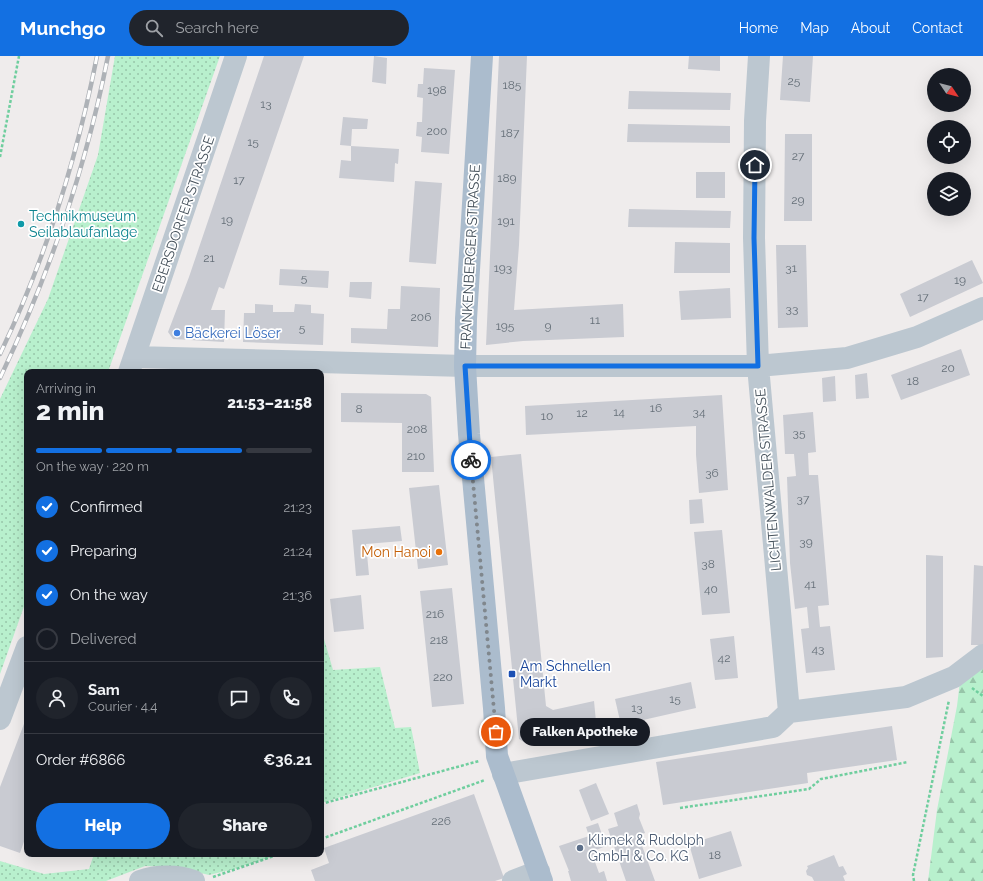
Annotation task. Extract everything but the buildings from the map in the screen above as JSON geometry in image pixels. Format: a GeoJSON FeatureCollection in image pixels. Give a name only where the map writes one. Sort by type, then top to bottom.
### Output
{"type":"FeatureCollection","features":[{"type":"Feature","properties":{"kind":"main road","name":"FRANKENBERGER STRASSE"},"geometry":{"type":"LineString","coordinates":[[482,56],[466,319],[465,366],[469,434],[500,765],[540,876]]}},
{"type":"Feature","properties":{"kind":"street","name":"EBERSDORFER STRASSE"},"geometry":{"type":"LineString","coordinates":[[132,365],[236,56]]}},
{"type":"Feature","properties":{"kind":"street","name":"LICHTENWALDER STRASSE"},"geometry":{"type":"LineString","coordinates":[[759,56],[755,121],[754,238],[758,366],[790,712]]}},
{"type":"Feature","properties":{"kind":"street"},"geometry":{"type":"LineString","coordinates":[[132,365],[758,366],[847,358],[917,337],[983,308]]}},
{"type":"Feature","properties":{"kind":"street"},"geometry":{"type":"LineString","coordinates":[[0,719],[24,655]]}},
{"type":"Feature","properties":{"kind":"street"},"geometry":{"type":"LineString","coordinates":[[500,765],[773,726],[790,712],[906,697],[954,677],[983,655]]}},
{"type":"Feature","properties":{"kind":"street"},"geometry":{"type":"LineString","coordinates":[[513,881],[540,876]]}},
{"type":"Feature","properties":{"kind":"street"},"geometry":{"type":"LineString","coordinates":[[140,881],[147,878],[183,877],[201,880]]}},
{"type":"Feature","properties":{"kind":"path"},"geometry":{"type":"LineString","coordinates":[[0,157],[19,56]]}},
{"type":"Feature","properties":{"kind":"path"},"geometry":{"type":"LineString","coordinates":[[914,881],[913,874],[954,677]]}},
{"type":"Feature","properties":{"kind":"path"},"geometry":{"type":"LineString","coordinates":[[680,808],[809,790],[821,779],[908,762]]}},
{"type":"Feature","properties":{"kind":"path"},"geometry":{"type":"LineString","coordinates":[[324,803],[500,765]]}},
{"type":"Feature","properties":{"kind":"path"},"geometry":{"type":"LineString","coordinates":[[324,838],[500,765]]}},
{"type":"Feature","properties":{"kind":"path"},"geometry":{"type":"LineString","coordinates":[[201,880],[267,857]]}},
{"type":"Feature","properties":{"kind":"green space"},"geometry":{"type":"Polygon","coordinates":[[[115,56],[220,56],[109,369],[24,369],[24,606],[0,674],[0,399],[48,299],[98,155],[115,56]]]}},
{"type":"Feature","properties":{"kind":"green space"},"geometry":{"type":"Polygon","coordinates":[[[324,639],[333,670],[380,667],[395,728],[411,727],[420,773],[324,802],[324,639]]]}},
{"type":"Feature","properties":{"kind":"green space"},"geometry":{"type":"Polygon","coordinates":[[[983,650],[983,881],[928,881],[937,810],[957,706],[962,665],[983,650]]]}},
{"type":"Feature","properties":{"kind":"green space"},"geometry":{"type":"Polygon","coordinates":[[[93,857],[271,857],[234,869],[209,875],[176,867],[145,866],[106,881],[0,881],[0,861],[44,874],[89,869],[93,857]]]}},
{"type":"Feature","properties":{"kind":"railway"},"geometry":{"type":"LineString","coordinates":[[0,354],[31,282],[58,208],[80,132],[97,56]]}},
{"type":"Feature","properties":{"kind":"railway"},"geometry":{"type":"LineString","coordinates":[[0,378],[34,300],[64,220],[89,139],[108,56]]}},
{"type":"Feature","properties":{"kind":"way so far"},"geometry":{"type":"LineString","coordinates":[[471,460],[496,732]]}},
{"type":"Feature","properties":{"kind":"place","name":"Technikmuseum Seilablaufanlage"},"geometry":{"type":"Point","coordinates":[21,224]}},
{"type":"Feature","properties":{"kind":"place","name":"Bäckerei Löser"},"geometry":{"type":"Point","coordinates":[177,333]}},
{"type":"Feature","properties":{"kind":"place","name":"Mon Hanoi"},"geometry":{"type":"Point","coordinates":[439,552]}},
{"type":"Feature","properties":{"kind":"place","name":"Am Schnellen Markt"},"geometry":{"type":"Point","coordinates":[512,674]}},
{"type":"Feature","properties":{"kind":"place","name":"Falken Apotheke"},"geometry":{"type":"Point","coordinates":[496,732]}},
{"type":"Feature","properties":{"kind":"place","name":"Klimek & Rudolph GmbH & Co. KG"},"geometry":{"type":"Point","coordinates":[580,848]}},
{"type":"Feature","properties":{"kind":"route"},"geometry":{"type":"LineString","coordinates":[[471,460],[465,366],[758,366],[754,238],[755,165]]}}]}
